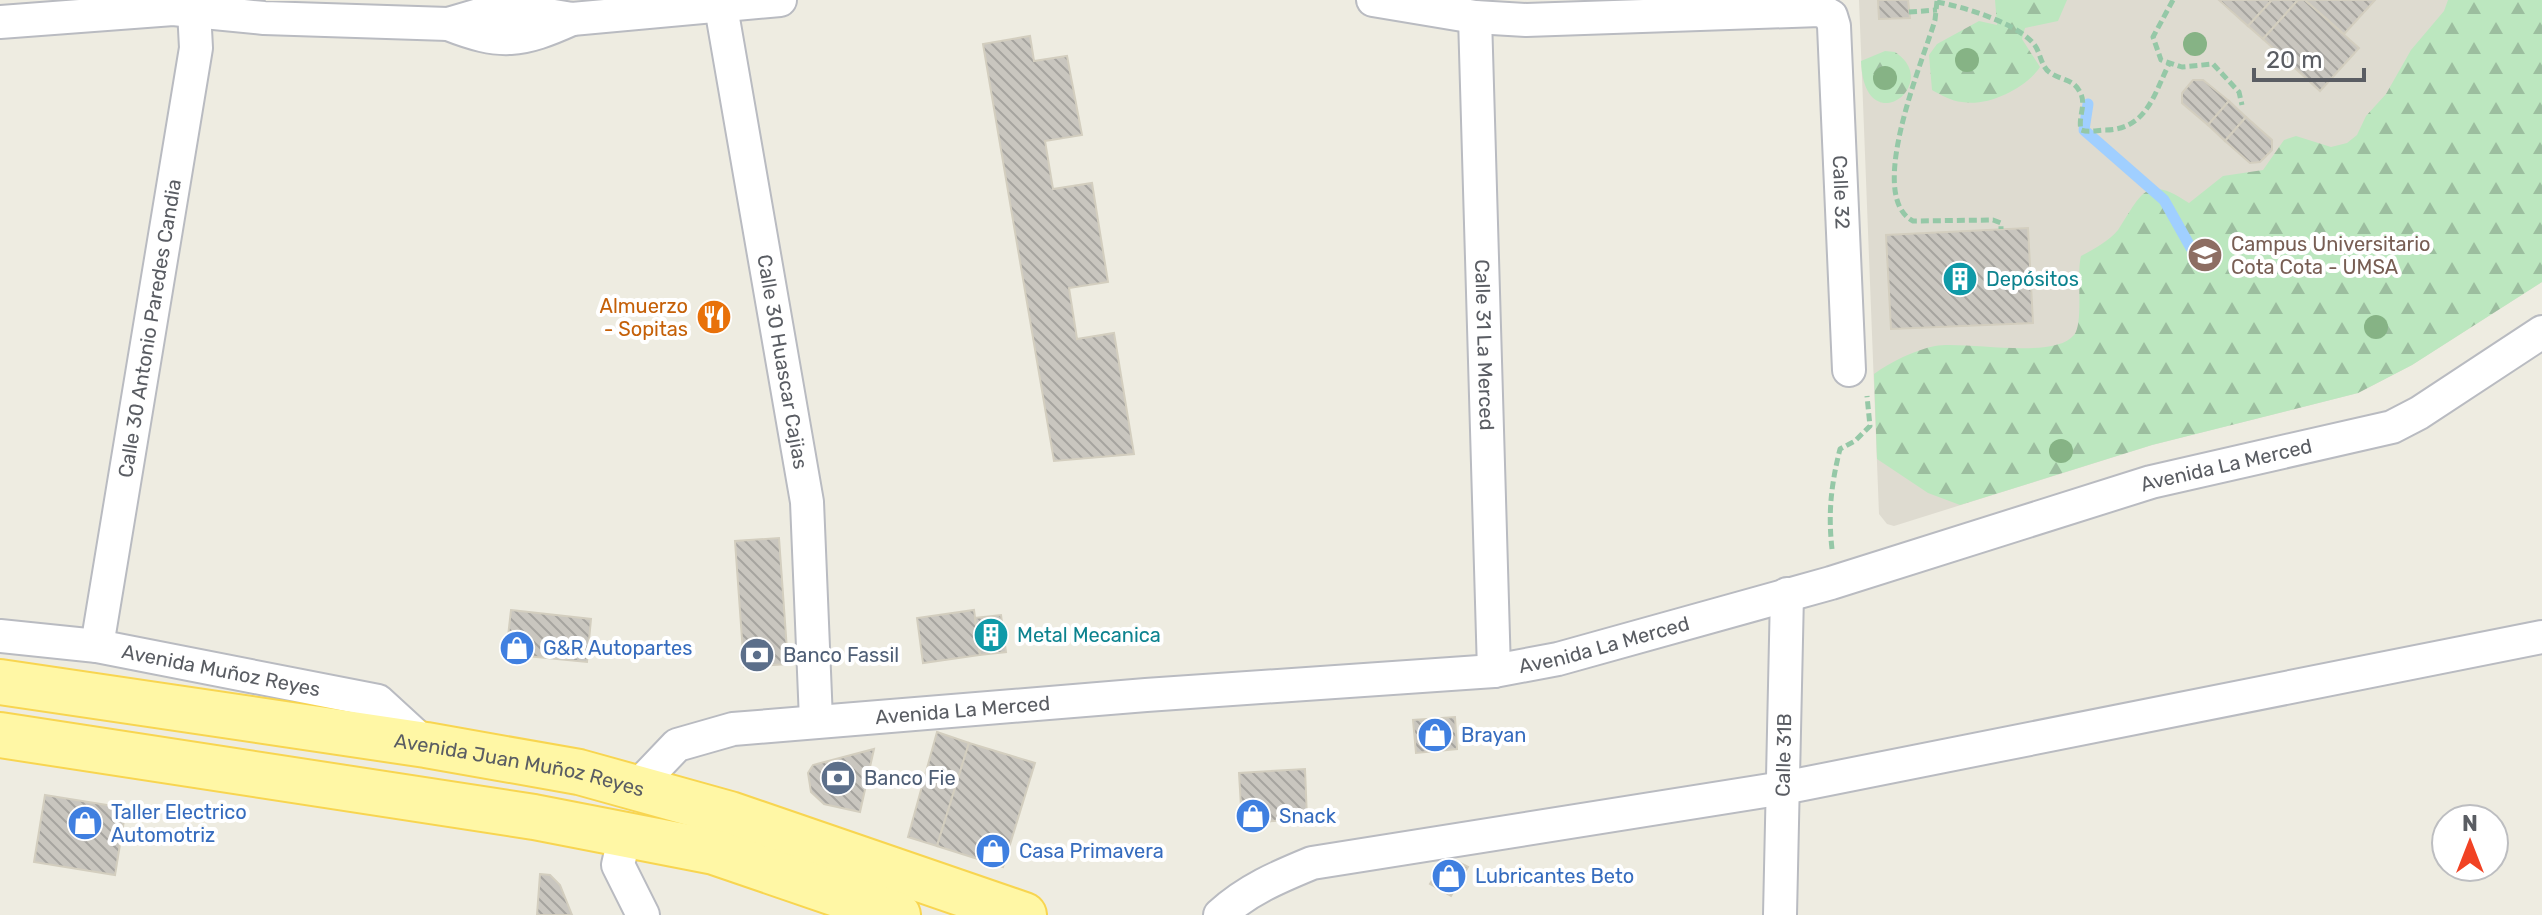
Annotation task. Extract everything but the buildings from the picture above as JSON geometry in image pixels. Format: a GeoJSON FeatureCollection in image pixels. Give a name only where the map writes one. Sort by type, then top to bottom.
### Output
{"type":"FeatureCollection","features":[{"type":"Feature","properties":{"kind":"main road","name":"Avenida Juan Muñoz Reyes"},"geometry":{"type":"LineString","coordinates":[[0,682],[426,745],[579,772],[730,814],[1024,915]]}},
{"type":"Feature","properties":{"kind":"main road"},"geometry":{"type":"LineString","coordinates":[[0,735],[351,787],[625,834],[714,852],[898,915]]}},
{"type":"Feature","properties":{"kind":"main road"},"geometry":{"type":"LineString","coordinates":[[625,834],[636,788]]}},
{"type":"Feature","properties":{"kind":"street"},"geometry":{"type":"LineString","coordinates":[[0,22],[135,11],[194,10],[264,18],[448,24],[479,15],[529,12],[572,19],[780,0]]}},
{"type":"Feature","properties":{"kind":"street"},"geometry":{"type":"LineString","coordinates":[[1373,0],[1475,17]]}},
{"type":"Feature","properties":{"kind":"street","name":"Calle 30 Huascar Cajias"},"geometry":{"type":"LineString","coordinates":[[721,7],[807,502],[816,720]]}},
{"type":"Feature","properties":{"kind":"street","name":"Calle 30 Antonio Paredes Candia"},"geometry":{"type":"LineString","coordinates":[[97,646],[196,48],[194,10]]}},
{"type":"Feature","properties":{"kind":"street","name":"Calle 32"},"geometry":{"type":"LineString","coordinates":[[1475,17],[1526,20],[1820,10],[1831,16],[1834,26],[1849,370]]}},
{"type":"Feature","properties":{"kind":"street","name":"Calle 31 La Merced"},"geometry":{"type":"LineString","coordinates":[[1475,17],[1494,671]]}},
{"type":"Feature","properties":{"kind":"street","name":"Avenida La Merced"},"geometry":{"type":"LineString","coordinates":[[636,788],[677,745],[733,729],[816,720],[1494,671],[1558,659],[1831,583],[2151,482],[2392,427],[2419,413],[2542,332]]}},
{"type":"Feature","properties":{"kind":"street","name":"Calle 31B"},"geometry":{"type":"LineString","coordinates":[[1780,915],[1787,594]]}},
{"type":"Feature","properties":{"kind":"street","name":"Avenida Muñoz Reyes"},"geometry":{"type":"LineString","coordinates":[[0,636],[97,646],[378,701],[426,745]]}},
{"type":"Feature","properties":{"kind":"street"},"geometry":{"type":"LineString","coordinates":[[1220,915],[1236,900],[1267,882],[1312,863],[1783,788],[2542,637]]}},
{"type":"Feature","properties":{"kind":"street"},"geometry":{"type":"LineString","coordinates":[[625,834],[618,865],[643,915]]}},
{"type":"Feature","properties":{"kind":"path"},"geometry":{"type":"LineString","coordinates":[[2173,0],[2153,37],[2161,60],[2182,67],[2213,64],[2239,92],[2242,105]]}},
{"type":"Feature","properties":{"kind":"path"},"geometry":{"type":"LineString","coordinates":[[2001,229],[2001,223],[1993,220],[1913,221],[1903,216],[1893,192],[1896,152],[1937,1],[1987,17],[2032,41],[2047,70],[2074,83],[2080,90],[2083,106],[2080,124],[2081,130],[2087,133],[2124,129],[2133,123],[2163,86],[2169,64]]}},
{"type":"Feature","properties":{"kind":"path"},"geometry":{"type":"LineString","coordinates":[[1909,12],[1937,10]]}},
{"type":"Feature","properties":{"kind":"path"},"geometry":{"type":"LineString","coordinates":[[1831,583],[1832,547],[1828,524],[1840,449],[1855,441],[1870,426],[1867,389],[1849,370]]}},
{"type":"Feature","properties":{"kind":"shaded area","name":"Campus Universitario Cota Cota - UMSA"},"geometry":{"type":"Polygon","coordinates":[[[1859,0],[2542,0],[2542,282],[2412,365],[2358,393],[2152,445],[1894,526],[1887,524],[1879,514],[1859,0]]]}},
{"type":"Feature","properties":{"kind":"green space"},"geometry":{"type":"Polygon","coordinates":[[[1995,0],[2067,0],[2058,21],[2025,28],[2022,39],[2040,67],[2016,89],[1983,102],[1958,101],[1932,90],[1929,55],[1937,44],[1979,21],[1997,25],[1995,0]]]}},
{"type":"Feature","properties":{"kind":"green space"},"geometry":{"type":"Polygon","coordinates":[[[2448,0],[2542,0],[2542,282],[2412,365],[2358,393],[2152,445],[1960,505],[1928,493],[1877,459],[1874,374],[1903,357],[1935,346],[2030,348],[2064,342],[2077,329],[2081,256],[2115,234],[2139,198],[2153,189],[2163,190],[2189,203],[2223,176],[2263,170],[2284,140],[2296,136],[2331,147],[2347,143],[2357,135],[2366,116],[2386,94],[2411,50],[2444,11],[2448,0]]]}},
{"type":"Feature","properties":{"kind":"green space"},"geometry":{"type":"Polygon","coordinates":[[[1885,51],[1895,52],[1908,65],[1911,79],[1907,91],[1898,100],[1886,103],[1874,99],[1865,86],[1861,61],[1885,51]]]}},
{"type":"Feature","properties":{"kind":"waterway"},"geometry":{"type":"LineString","coordinates":[[2088,104],[2084,130],[2164,200],[2191,248]]}},
{"type":"Feature","properties":{"kind":"place","name":"Campus Universitario Cota Cota - UMSA"},"geometry":{"type":"Point","coordinates":[2205,255]}},
{"type":"Feature","properties":{"kind":"place","name":"Depósitos"},"geometry":{"type":"Point","coordinates":[1960,279]}},
{"type":"Feature","properties":{"kind":"place","name":"Almuerzo - Sopitas"},"geometry":{"type":"Point","coordinates":[714,317]}},
{"type":"Feature","properties":{"kind":"place","name":"Metal Mecanica"},"geometry":{"type":"Point","coordinates":[991,635]}},
{"type":"Feature","properties":{"kind":"place","name":"G&R Autopartes"},"geometry":{"type":"Point","coordinates":[517,648]}},
{"type":"Feature","properties":{"kind":"place","name":"Banco Fassil"},"geometry":{"type":"Point","coordinates":[757,655]}},
{"type":"Feature","properties":{"kind":"place","name":"Brayan"},"geometry":{"type":"Point","coordinates":[1435,735]}},
{"type":"Feature","properties":{"kind":"place","name":"Banco Fie"},"geometry":{"type":"Point","coordinates":[838,778]}},
{"type":"Feature","properties":{"kind":"place","name":"Snack"},"geometry":{"type":"Point","coordinates":[1253,816]}},
{"type":"Feature","properties":{"kind":"place","name":"Taller Electrico Automotriz"},"geometry":{"type":"Point","coordinates":[85,823]}},
{"type":"Feature","properties":{"kind":"place","name":"Casa Primavera"},"geometry":{"type":"Point","coordinates":[993,851]}},
{"type":"Feature","properties":{"kind":"place","name":"Lubricantes Beto"},"geometry":{"type":"Point","coordinates":[1449,876]}}]}
